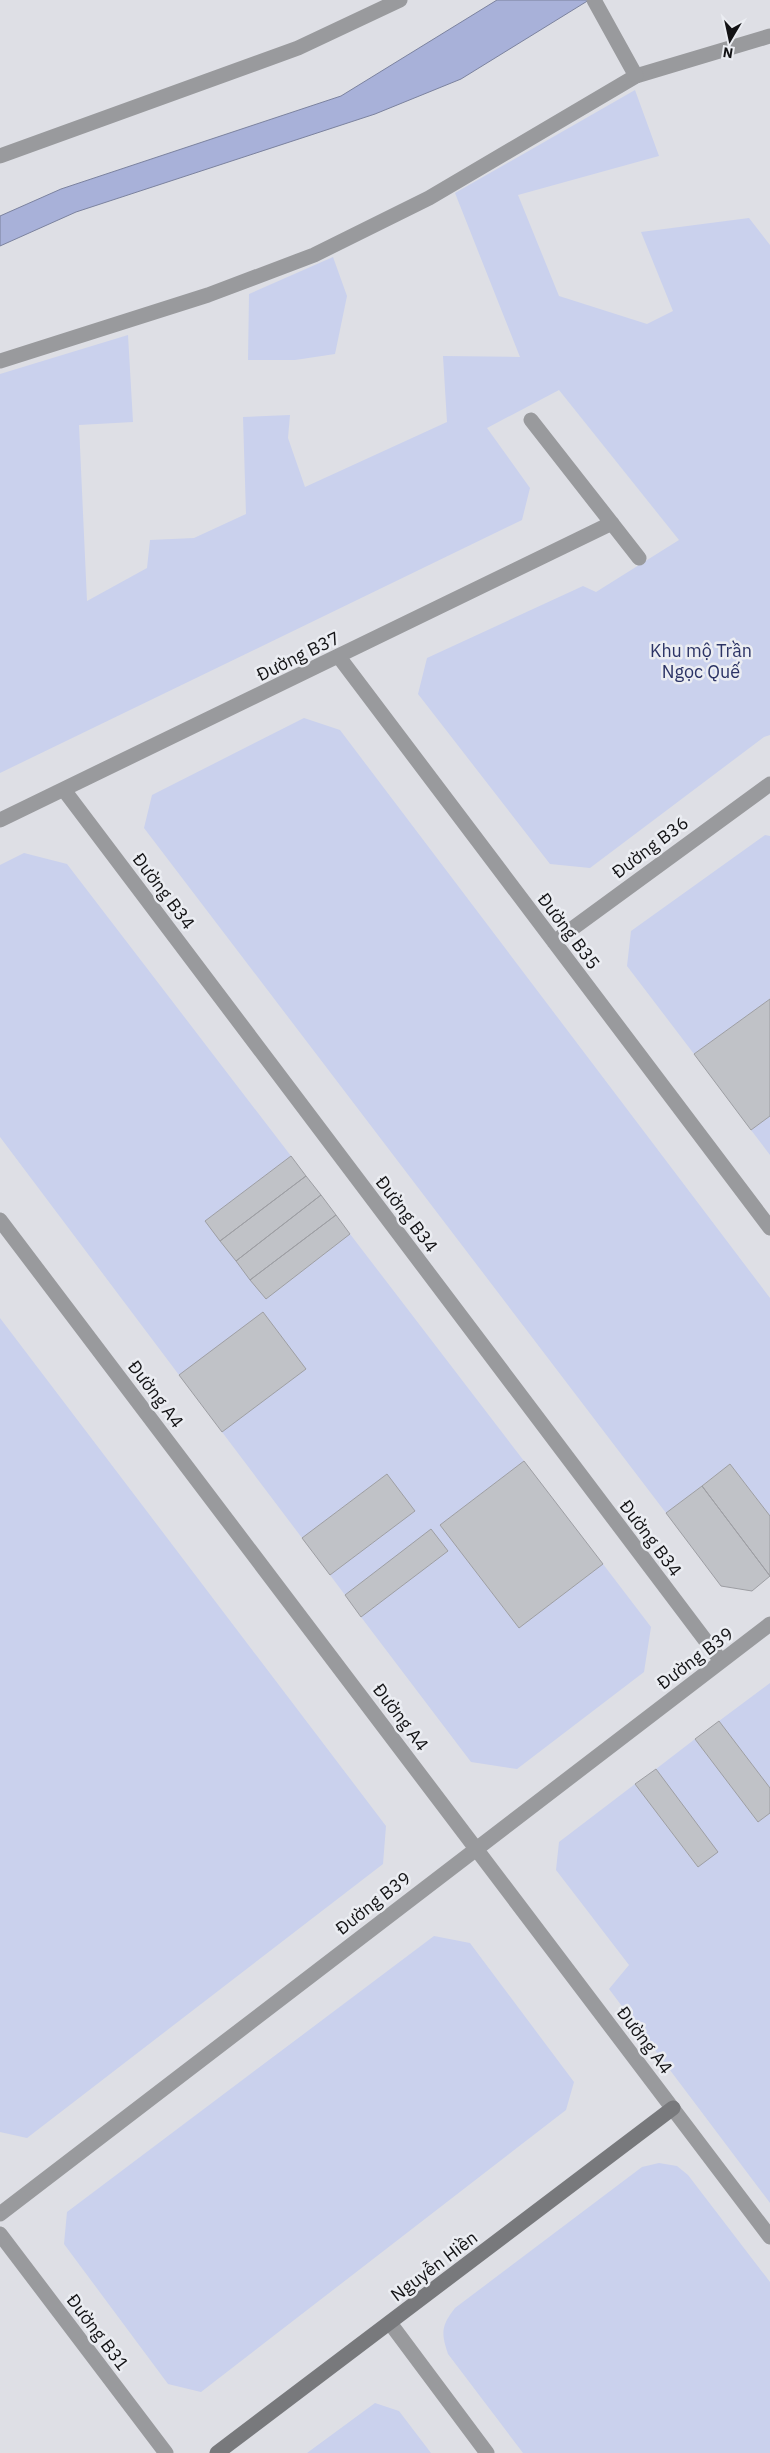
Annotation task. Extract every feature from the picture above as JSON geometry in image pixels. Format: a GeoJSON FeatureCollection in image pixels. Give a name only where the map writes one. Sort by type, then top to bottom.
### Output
{"type":"FeatureCollection","features":[{"type":"Feature","properties":{"kind":"street"},"geometry":{"type":"LineString","coordinates":[[0,156],[298,48],[400,0]]}},
{"type":"Feature","properties":{"kind":"street"},"geometry":{"type":"LineString","coordinates":[[594,0],[636,76]]}},
{"type":"Feature","properties":{"kind":"street"},"geometry":{"type":"LineString","coordinates":[[0,361],[208,295],[314,255],[429,198],[636,76],[770,36]]}},
{"type":"Feature","properties":{"kind":"street"},"geometry":{"type":"LineString","coordinates":[[531,420],[639,558]]}},
{"type":"Feature","properties":{"kind":"street","name":"Đường B37"},"geometry":{"type":"LineString","coordinates":[[0,820],[612,524]]}},
{"type":"Feature","properties":{"kind":"street","name":"Đường B35"},"geometry":{"type":"LineString","coordinates":[[339,657],[770,1228]]}},
{"type":"Feature","properties":{"kind":"street","name":"Đường B36"},"geometry":{"type":"LineString","coordinates":[[554,942],[770,784]]}},
{"type":"Feature","properties":{"kind":"street","name":"Đường B34"},"geometry":{"type":"LineString","coordinates":[[64,790],[721,1661]]}},
{"type":"Feature","properties":{"kind":"street","name":"Đường A4"},"geometry":{"type":"LineString","coordinates":[[0,1220],[770,2237]]}},
{"type":"Feature","properties":{"kind":"street","name":"Đường B39"},"geometry":{"type":"LineString","coordinates":[[0,2214],[770,1624]]}},
{"type":"Feature","properties":{"kind":"street","name":"Nguyễn Hiền"},"geometry":{"type":"LineString","coordinates":[[217,2453],[673,2108]]}},
{"type":"Feature","properties":{"kind":"street","name":"Đường B31"},"geometry":{"type":"LineString","coordinates":[[0,2234],[166,2453]]}},
{"type":"Feature","properties":{"kind":"street"},"geometry":{"type":"LineString","coordinates":[[390,2323],[487,2453]]}},
{"type":"Feature","properties":{"kind":"green space","name":"Khu mộ Trần Ngọc Quế"},"geometry":{"type":"Polygon","coordinates":[[[635,90],[659,156],[518,195],[559,296],[647,324],[673,311],[641,232],[749,218],[770,245],[770,735],[764,737],[590,868],[550,864],[418,694],[427,658],[583,586],[596,592],[679,540],[559,390],[487,428],[530,488],[522,520],[0,773],[0,374],[128,335],[133,422],[79,425],[87,601],[147,568],[150,540],[194,538],[246,514],[243,417],[290,415],[288,438],[305,487],[447,422],[443,356],[520,357],[455,193],[635,90]]]}},
{"type":"Feature","properties":{"kind":"green space"},"geometry":{"type":"Polygon","coordinates":[[[333,257],[347,296],[335,354],[295,360],[248,360],[249,294],[333,257]]]}},
{"type":"Feature","properties":{"kind":"green space"},"geometry":{"type":"Polygon","coordinates":[[[304,718],[340,730],[770,1298],[770,1516],[730,1464],[666,1513],[144,828],[152,795],[304,718]]]}},
{"type":"Feature","properties":{"kind":"green space"},"geometry":{"type":"Polygon","coordinates":[[[765,835],[770,836],[770,999],[694,1054],[627,966],[631,931],[765,835]]]}},
{"type":"Feature","properties":{"kind":"green space"},"geometry":{"type":"Polygon","coordinates":[[[24,853],[67,864],[291,1156],[206,1221],[266,1299],[350,1234],[524,1461],[440,1525],[519,1628],[603,1564],[651,1627],[644,1672],[517,1769],[471,1762],[361,1617],[448,1551],[431,1530],[345,1595],[330,1575],[415,1511],[387,1474],[302,1538],[222,1432],[306,1369],[263,1312],[179,1375],[0,1137],[0,865],[24,853]]]}},
{"type":"Feature","properties":{"kind":"green space"},"geometry":{"type":"Polygon","coordinates":[[[770,1116],[770,1155],[751,1130],[770,1116]]]}},
{"type":"Feature","properties":{"kind":"green space"},"geometry":{"type":"Polygon","coordinates":[[[0,1318],[386,1826],[383,1864],[27,2138],[0,2132],[0,1318]]]}},
{"type":"Feature","properties":{"kind":"green space"},"geometry":{"type":"Polygon","coordinates":[[[770,1683],[770,1788],[719,1721],[770,1683]]]}},
{"type":"Feature","properties":{"kind":"green space"},"geometry":{"type":"Polygon","coordinates":[[[695,1739],[758,1822],[770,1813],[770,2203],[609,1989],[629,1965],[556,1870],[559,1842],[635,1784],[697,1866],[717,1852],[656,1769],[695,1739]]]}},
{"type":"Feature","properties":{"kind":"green space"},"geometry":{"type":"Polygon","coordinates":[[[434,1936],[470,1943],[574,2082],[566,2110],[201,2392],[168,2384],[64,2244],[67,2212],[434,1936]]]}},
{"type":"Feature","properties":{"kind":"green space"},"geometry":{"type":"Polygon","coordinates":[[[659,2163],[677,2166],[688,2175],[770,2282],[770,2453],[523,2453],[448,2354],[443,2335],[447,2320],[455,2308],[642,2167],[659,2163]]]}},
{"type":"Feature","properties":{"kind":"green space"},"geometry":{"type":"Polygon","coordinates":[[[375,2403],[399,2411],[431,2453],[307,2453],[375,2403]]]}},
{"type":"Feature","properties":{"kind":"shaded area"},"geometry":{"type":"Polygon","coordinates":[[[497,0],[589,0],[461,79],[375,114],[76,212],[0,246],[0,216],[61,189],[341,96],[497,0]]]}},
{"type":"Feature","properties":{"kind":"building"},"geometry":{"type":"Polygon","coordinates":[[[770,999],[770,1116],[751,1130],[694,1054],[770,999]]]}},
{"type":"Feature","properties":{"kind":"building"},"geometry":{"type":"Polygon","coordinates":[[[291,1156],[306,1176],[220,1241],[205,1221],[291,1156]]]}},
{"type":"Feature","properties":{"kind":"building"},"geometry":{"type":"Polygon","coordinates":[[[306,1176],[321,1195],[236,1261],[220,1241],[306,1176]]]}},
{"type":"Feature","properties":{"kind":"building"},"geometry":{"type":"Polygon","coordinates":[[[321,1195],[336,1215],[250,1280],[236,1261],[321,1195]]]}},
{"type":"Feature","properties":{"kind":"building"},"geometry":{"type":"Polygon","coordinates":[[[336,1215],[350,1234],[266,1299],[250,1280],[336,1215]]]}},
{"type":"Feature","properties":{"kind":"building"},"geometry":{"type":"Polygon","coordinates":[[[263,1312],[306,1369],[222,1432],[179,1375],[263,1312]]]}},
{"type":"Feature","properties":{"kind":"building"},"geometry":{"type":"Polygon","coordinates":[[[524,1461],[603,1564],[519,1628],[440,1525],[524,1461]]]}},
{"type":"Feature","properties":{"kind":"building"},"geometry":{"type":"Polygon","coordinates":[[[730,1464],[770,1516],[770,1576],[702,1486],[730,1464]]]}},
{"type":"Feature","properties":{"kind":"building"},"geometry":{"type":"Polygon","coordinates":[[[387,1474],[415,1511],[330,1575],[302,1538],[387,1474]]]}},
{"type":"Feature","properties":{"kind":"building"},"geometry":{"type":"Polygon","coordinates":[[[702,1486],[770,1576],[752,1591],[721,1586],[666,1513],[702,1486]]]}},
{"type":"Feature","properties":{"kind":"building"},"geometry":{"type":"Polygon","coordinates":[[[431,1529],[448,1551],[361,1617],[345,1595],[431,1529]]]}},
{"type":"Feature","properties":{"kind":"building"},"geometry":{"type":"Polygon","coordinates":[[[719,1721],[770,1788],[770,1813],[758,1822],[695,1739],[719,1721]]]}},
{"type":"Feature","properties":{"kind":"building"},"geometry":{"type":"Polygon","coordinates":[[[656,1769],[718,1852],[698,1867],[635,1784],[656,1769]]]}}]}
